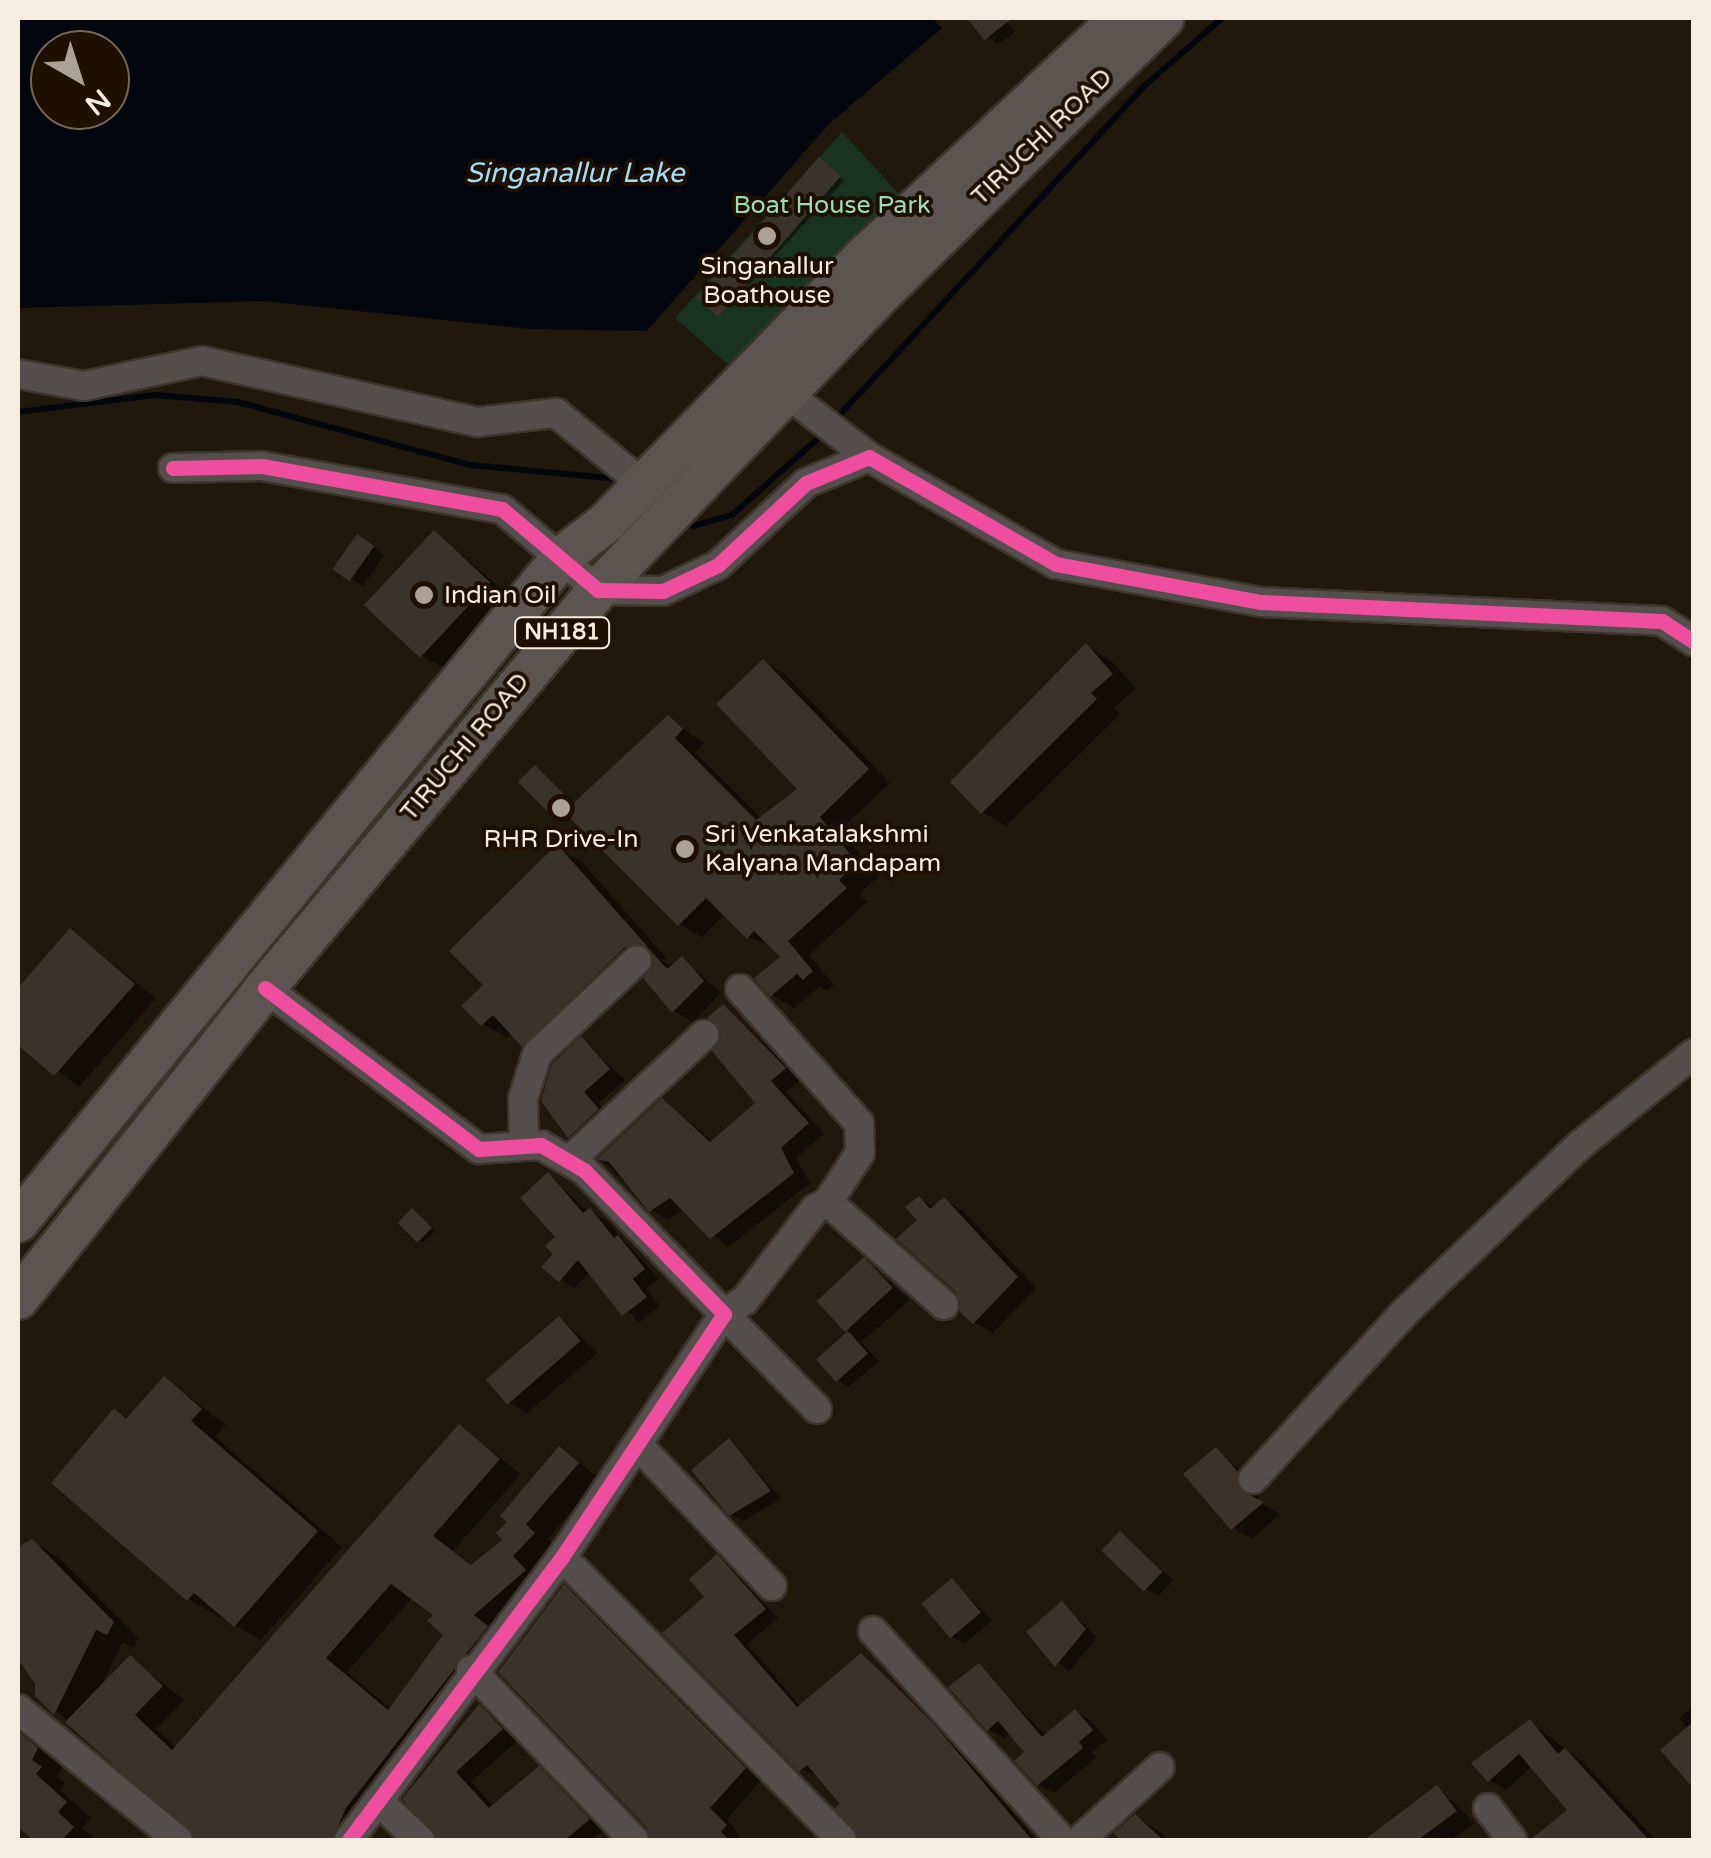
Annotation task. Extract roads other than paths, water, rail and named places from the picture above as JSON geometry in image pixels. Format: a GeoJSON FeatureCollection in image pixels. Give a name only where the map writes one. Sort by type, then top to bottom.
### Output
{"type":"FeatureCollection","features":[{"type":"Feature","properties":{"kind":"highway","name":"NH181"},"geometry":{"type":"LineString","coordinates":[[18,1222],[563,556],[644,484],[867,254],[1120,18]]}},
{"type":"Feature","properties":{"kind":"highway","name":"TIRUCHI ROAD"},"geometry":{"type":"LineString","coordinates":[[18,1299],[265,988],[598,590],[802,405],[1164,18]]}},
{"type":"Feature","properties":{"kind":"street"},"geometry":{"type":"LineString","coordinates":[[18,374],[84,386],[202,361],[478,422],[556,413],[644,484]]}},
{"type":"Feature","properties":{"kind":"street"},"geometry":{"type":"LineString","coordinates":[[802,405],[868,457],[1056,564],[1261,602],[1662,621],[1694,642]]}},
{"type":"Feature","properties":{"kind":"street"},"geometry":{"type":"LineString","coordinates":[[173,468],[262,466],[502,510],[563,556],[598,590],[664,591],[718,564],[806,483],[868,457]]}},
{"type":"Feature","properties":{"kind":"street"},"geometry":{"type":"LineString","coordinates":[[524,1144],[523,1099],[537,1054],[638,960]]}},
{"type":"Feature","properties":{"kind":"street"},"geometry":{"type":"LineString","coordinates":[[265,988],[479,1149],[541,1145],[569,1161],[714,1296],[724,1314],[817,1409]]}},
{"type":"Feature","properties":{"kind":"street"},"geometry":{"type":"LineString","coordinates":[[350,1840],[471,1670],[562,1557],[724,1314],[745,1300],[814,1209],[828,1202],[860,1154],[859,1124],[740,988]]}},
{"type":"Feature","properties":{"kind":"street"},"geometry":{"type":"LineString","coordinates":[[569,1161],[704,1035]]}},
{"type":"Feature","properties":{"kind":"street"},"geometry":{"type":"LineString","coordinates":[[1253,1479],[1403,1314],[1580,1144],[1694,1053]]}},
{"type":"Feature","properties":{"kind":"street"},"geometry":{"type":"LineString","coordinates":[[828,1202],[944,1305]]}},
{"type":"Feature","properties":{"kind":"street"},"geometry":{"type":"LineString","coordinates":[[639,1446],[772,1586]]}},
{"type":"Feature","properties":{"kind":"street"},"geometry":{"type":"LineString","coordinates":[[562,1557],[842,1840]]}},
{"type":"Feature","properties":{"kind":"street"},"geometry":{"type":"LineString","coordinates":[[873,1631],[1062,1840]]}},
{"type":"Feature","properties":{"kind":"street"},"geometry":{"type":"LineString","coordinates":[[471,1670],[634,1840]]}},
{"type":"Feature","properties":{"kind":"street"},"geometry":{"type":"LineString","coordinates":[[18,1710],[178,1840]]}},
{"type":"Feature","properties":{"kind":"street"},"geometry":{"type":"LineString","coordinates":[[1080,1840],[1160,1767]]}},
{"type":"Feature","properties":{"kind":"street"},"geometry":{"type":"LineString","coordinates":[[378,1801],[420,1840]]}},
{"type":"Feature","properties":{"kind":"street"},"geometry":{"type":"LineString","coordinates":[[1488,1808],[1512,1840]]}},
{"type":"Feature","properties":{"kind":"water","name":"Singanallur Lake"},"geometry":{"type":"Polygon","coordinates":[[[18,18],[932,18],[942,28],[829,124],[647,331],[530,329],[263,301],[18,308],[18,18]]]}},
{"type":"Feature","properties":{"kind":"waterway"},"geometry":{"type":"LineString","coordinates":[[835,420],[1143,87],[1222,18]]}},
{"type":"Feature","properties":{"kind":"waterway"},"geometry":{"type":"LineString","coordinates":[[18,412],[155,395],[238,402],[470,465],[618,479]]}},
{"type":"Feature","properties":{"kind":"waterway"},"geometry":{"type":"LineString","coordinates":[[693,526],[732,515],[824,433]]}},
{"type":"Feature","properties":{"kind":"place","name":"Singanallur Boathouse"},"geometry":{"type":"Point","coordinates":[767,236]}},
{"type":"Feature","properties":{"kind":"place","name":"Indian Oil"},"geometry":{"type":"Point","coordinates":[424,595]}},
{"type":"Feature","properties":{"kind":"place","name":"RHR Drive-In"},"geometry":{"type":"Point","coordinates":[561,808]}},
{"type":"Feature","properties":{"kind":"place","name":"Sri Venkatalakshmi Kalyana Mandapam"},"geometry":{"type":"Point","coordinates":[685,849]}},
{"type":"Feature","properties":{"kind":"park label","name":"Boat House Park"},"geometry":{"type":"Point","coordinates":[832,205]}}]}
